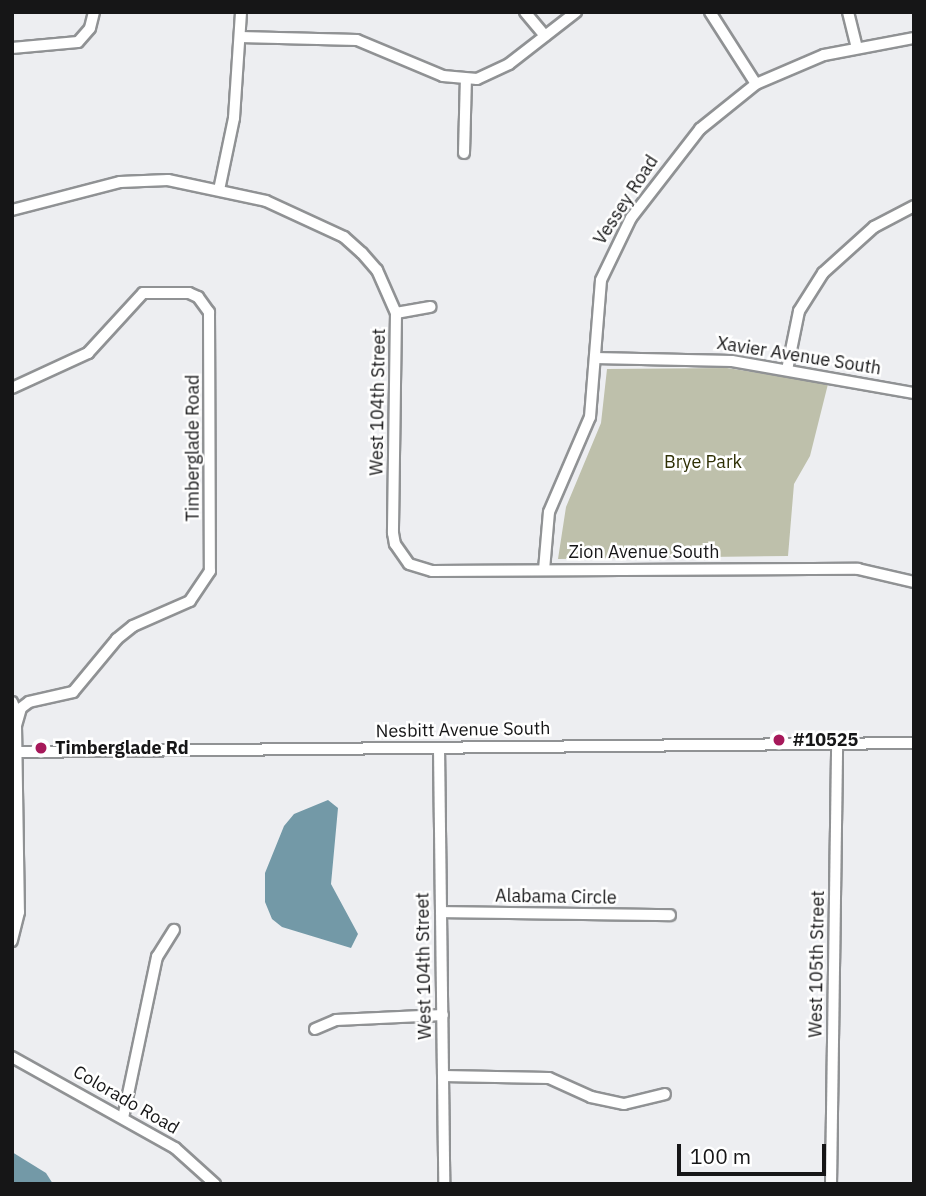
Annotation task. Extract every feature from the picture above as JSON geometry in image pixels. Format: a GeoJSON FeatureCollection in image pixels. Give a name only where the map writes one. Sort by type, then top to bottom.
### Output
{"type":"FeatureCollection","features":[{"type":"Feature","properties":{"kind":"street"},"geometry":{"type":"LineString","coordinates":[[12,48],[78,42],[90,28],[94,12]]}},
{"type":"Feature","properties":{"kind":"street"},"geometry":{"type":"LineString","coordinates":[[219,190],[234,118],[241,12]]}},
{"type":"Feature","properties":{"kind":"street"},"geometry":{"type":"LineString","coordinates":[[525,12],[545,36]]}},
{"type":"Feature","properties":{"kind":"street"},"geometry":{"type":"LineString","coordinates":[[240,37],[356,40],[443,76],[466,79],[494,74],[576,12]]}},
{"type":"Feature","properties":{"kind":"street"},"geometry":{"type":"LineString","coordinates":[[710,12],[756,84]]}},
{"type":"Feature","properties":{"kind":"street"},"geometry":{"type":"LineString","coordinates":[[848,12],[857,47]]}},
{"type":"Feature","properties":{"kind":"street","name":"Vessey Road"},"geometry":{"type":"LineString","coordinates":[[544,570],[550,512],[590,417],[596,303],[618,237],[700,129],[756,84],[803,62],[857,47],[914,38]]}},
{"type":"Feature","properties":{"kind":"street"},"geometry":{"type":"LineString","coordinates":[[464,153],[466,79]]}},
{"type":"Feature","properties":{"kind":"street","name":"West 104th Street"},"geometry":{"type":"LineString","coordinates":[[12,210],[144,179],[219,190],[266,201],[344,237],[377,270],[396,313],[393,533]]}},
{"type":"Feature","properties":{"kind":"street"},"geometry":{"type":"LineString","coordinates":[[787,370],[799,311],[823,272],[874,227],[914,206]]}},
{"type":"Feature","properties":{"kind":"street","name":"Timberglade Road"},"geometry":{"type":"LineString","coordinates":[[12,388],[88,353],[144,293],[189,293],[198,297],[209,312],[211,559],[206,582],[190,601],[133,626],[117,639],[73,692],[29,702],[18,716]]}},
{"type":"Feature","properties":{"kind":"street","name":"West 104th Street"},"geometry":{"type":"LineString","coordinates":[[396,313],[430,307]]}},
{"type":"Feature","properties":{"kind":"street","name":"Xavier Avenue South"},"geometry":{"type":"LineString","coordinates":[[595,358],[709,359],[914,393]]}},
{"type":"Feature","properties":{"kind":"street","name":"Zion Avenue South"},"geometry":{"type":"LineString","coordinates":[[393,533],[401,555],[421,569],[858,569],[914,582]]}},
{"type":"Feature","properties":{"kind":"street"},"geometry":{"type":"LineString","coordinates":[[12,702],[18,716],[15,748],[19,893],[12,941]]}},
{"type":"Feature","properties":{"kind":"street","name":"Nesbitt Avenue South"},"geometry":{"type":"LineString","coordinates":[[15,748],[439,748],[914,743]]}},
{"type":"Feature","properties":{"kind":"street","name":"West 105th Street"},"geometry":{"type":"LineString","coordinates":[[831,1184],[837,744]]}},
{"type":"Feature","properties":{"kind":"street","name":"West 104th Street"},"geometry":{"type":"LineString","coordinates":[[439,748],[444,1184]]}},
{"type":"Feature","properties":{"kind":"street","name":"Alabama Circle"},"geometry":{"type":"LineString","coordinates":[[441,912],[670,915]]}},
{"type":"Feature","properties":{"kind":"street"},"geometry":{"type":"LineString","coordinates":[[123,1118],[157,957],[174,930]]}},
{"type":"Feature","properties":{"kind":"street"},"geometry":{"type":"LineString","coordinates":[[315,1030],[336,1020],[443,1015]]}},
{"type":"Feature","properties":{"kind":"street","name":"Colorado Road"},"geometry":{"type":"LineString","coordinates":[[12,1057],[190,1158],[215,1184]]}},
{"type":"Feature","properties":{"kind":"street"},"geometry":{"type":"LineString","coordinates":[[443,1076],[550,1077],[591,1097],[624,1104],[665,1094]]}},
{"type":"Feature","properties":{"kind":"green space","name":"Brye Park"},"geometry":{"type":"Polygon","coordinates":[[[727,368],[828,384],[810,456],[794,484],[788,556],[558,559],[566,507],[601,423],[607,369],[727,368]]]}},
{"type":"Feature","properties":{"kind":"water"},"geometry":{"type":"Polygon","coordinates":[[[328,800],[338,808],[331,884],[358,934],[351,948],[282,927],[272,919],[265,902],[265,873],[284,826],[294,814],[328,800]]]}},
{"type":"Feature","properties":{"kind":"water"},"geometry":{"type":"Polygon","coordinates":[[[12,1152],[46,1173],[53,1184],[12,1184],[12,1152]]]}},
{"type":"Feature","properties":{"kind":"place","name":"#10525"},"geometry":{"type":"Point","coordinates":[779,740]}},
{"type":"Feature","properties":{"kind":"place","name":"Timberglade Rd"},"geometry":{"type":"Point","coordinates":[41,748]}}]}
